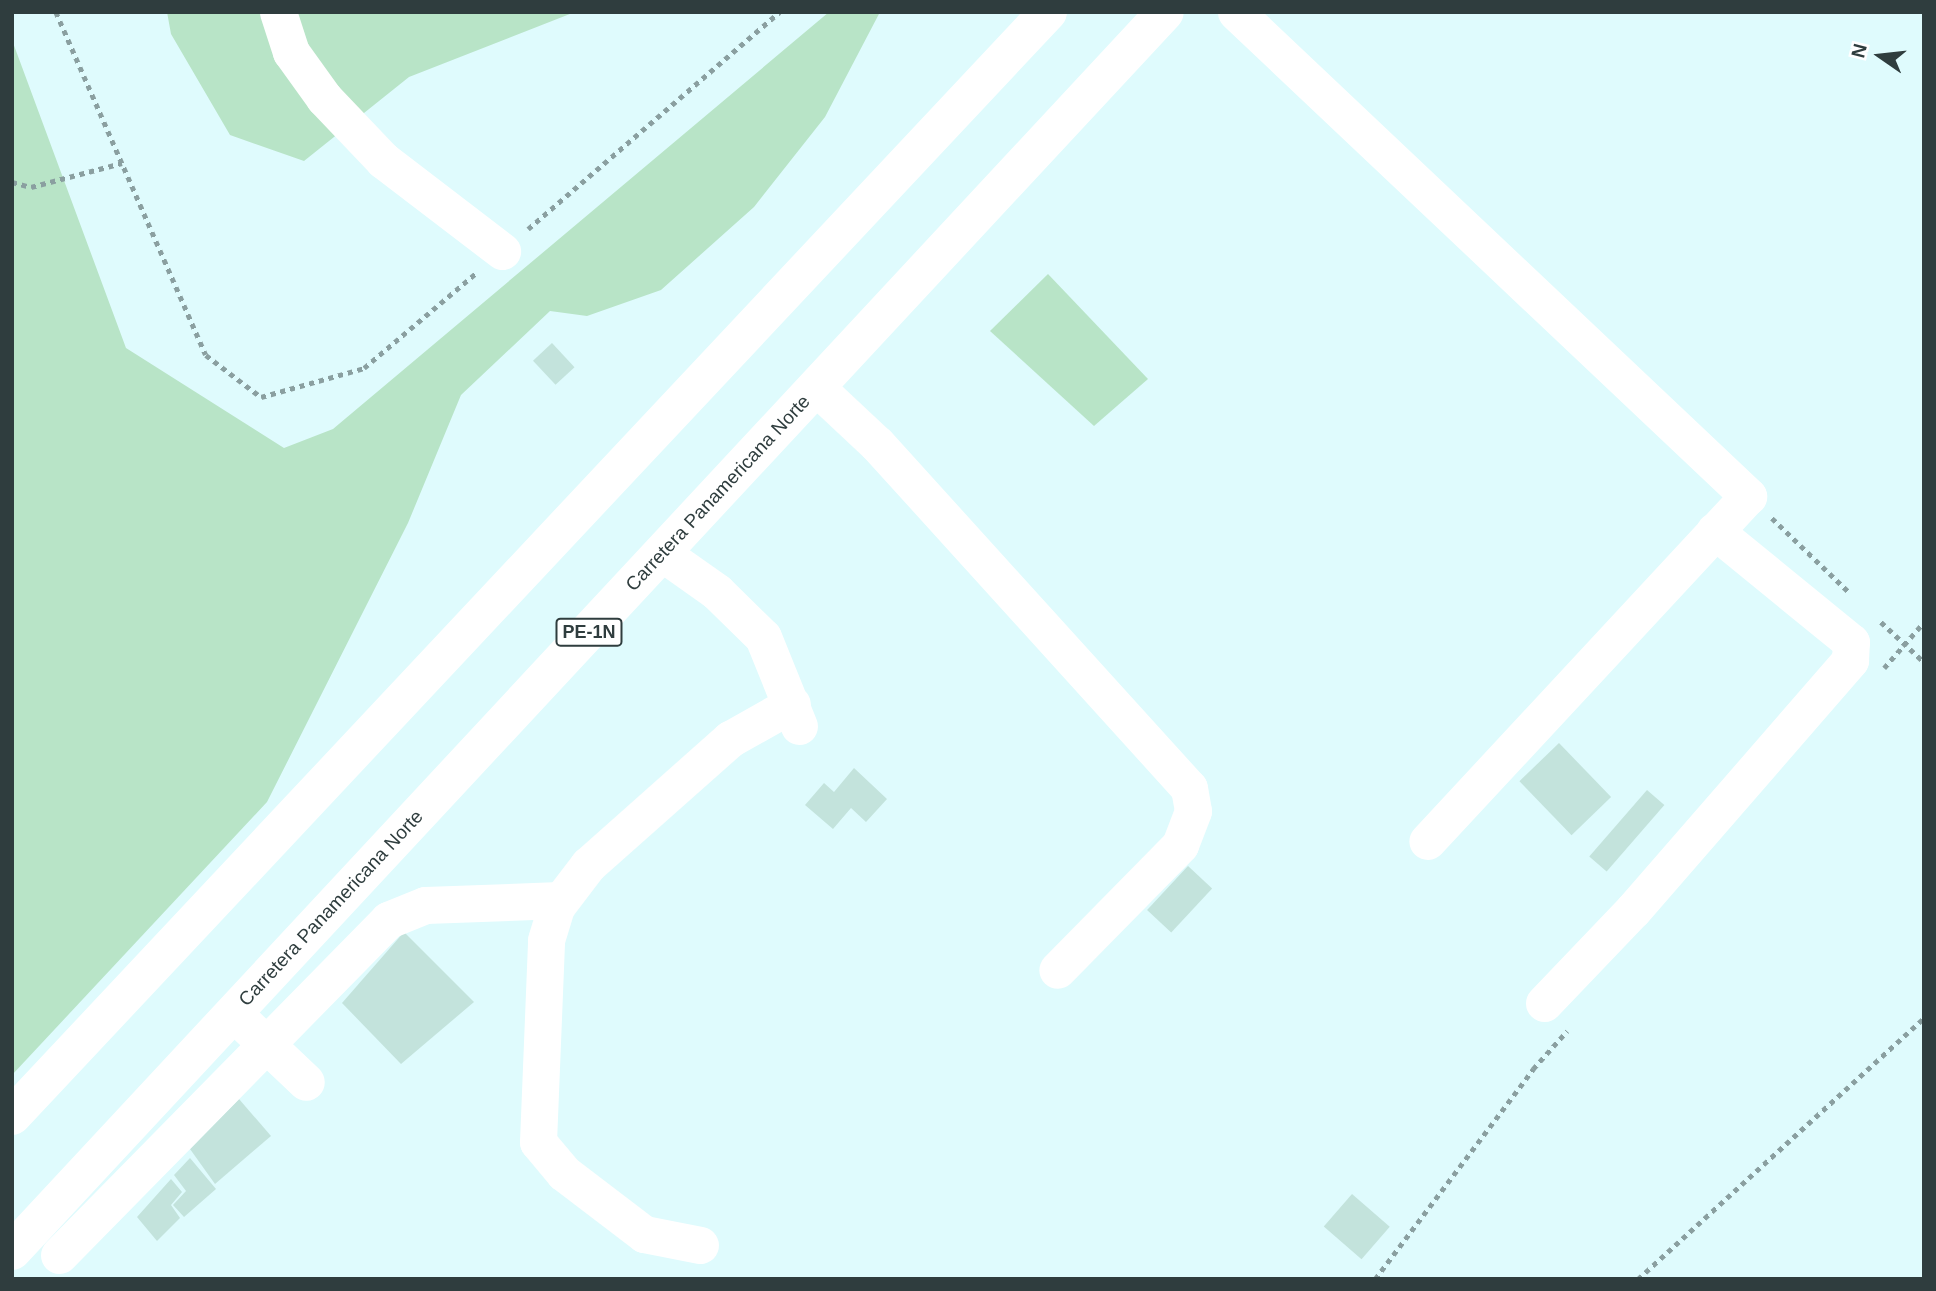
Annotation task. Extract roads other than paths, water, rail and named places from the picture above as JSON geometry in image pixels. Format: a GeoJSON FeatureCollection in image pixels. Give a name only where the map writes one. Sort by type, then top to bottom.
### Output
{"type":"FeatureCollection","features":[{"type":"Feature","properties":{"kind":"highway"},"geometry":{"type":"LineString","coordinates":[[12,1116],[1048,12]]}},
{"type":"Feature","properties":{"kind":"highway","name":"Carretera Panamericana Norte"},"geometry":{"type":"LineString","coordinates":[[12,1251],[1165,12]]}},
{"type":"Feature","properties":{"kind":"lane"},"geometry":{"type":"LineString","coordinates":[[278,12],[291,52],[324,98],[383,160],[502,251]]}},
{"type":"Feature","properties":{"kind":"lane"},"geometry":{"type":"LineString","coordinates":[[1236,12],[1748,496],[1427,841]]}},
{"type":"Feature","properties":{"kind":"lane"},"geometry":{"type":"LineString","coordinates":[[816,387],[877,444],[1189,788],[1193,811],[1180,845],[1057,970]]}},
{"type":"Feature","properties":{"kind":"lane"},"geometry":{"type":"LineString","coordinates":[[1544,1003],[1633,910],[1850,660],[1851,642],[1715,531]]}},
{"type":"Feature","properties":{"kind":"lane"},"geometry":{"type":"LineString","coordinates":[[662,553],[751,621],[763,637],[795,715],[730,738],[694,767],[588,865],[560,900],[546,940],[538,1142],[564,1173],[644,1234],[700,1245]]}},
{"type":"Feature","properties":{"kind":"lane"},"geometry":{"type":"LineString","coordinates":[[59,1255],[265,1042],[388,920],[437,904],[560,900]]}},
{"type":"Feature","properties":{"kind":"lane"},"geometry":{"type":"LineString","coordinates":[[232,1014],[306,1082]]}}]}
